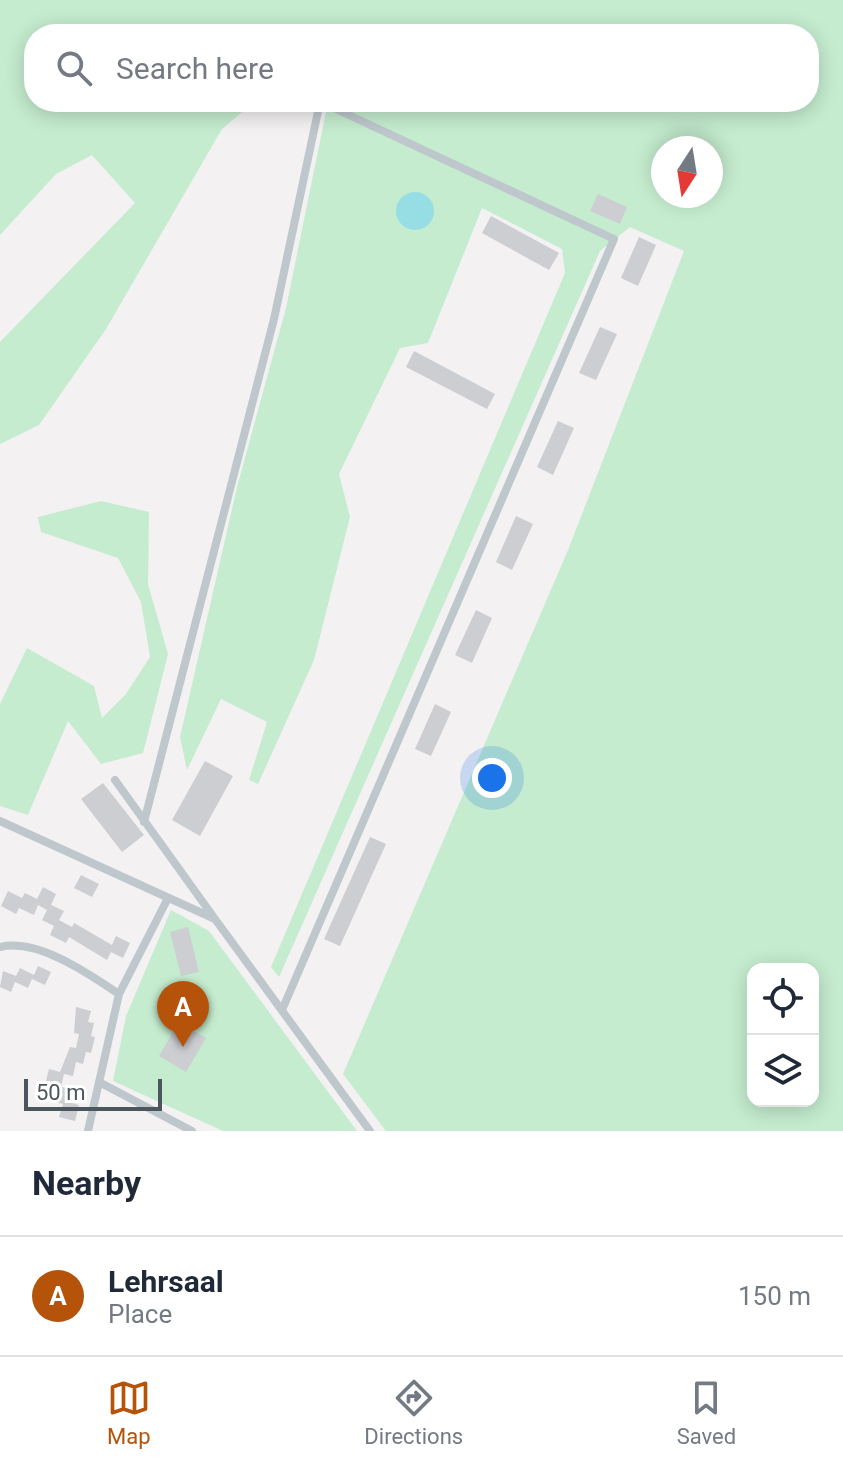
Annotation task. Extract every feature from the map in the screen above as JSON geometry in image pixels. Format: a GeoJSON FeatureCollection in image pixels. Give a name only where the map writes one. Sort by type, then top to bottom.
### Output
{"type":"FeatureCollection","features":[{"type":"Feature","properties":{"kind":"lane"},"geometry":{"type":"LineString","coordinates":[[144,822],[274,319],[319,112]]}},
{"type":"Feature","properties":{"kind":"lane"},"geometry":{"type":"LineString","coordinates":[[282,1010],[614,239],[342,112]]}},
{"type":"Feature","properties":{"kind":"lane"},"geometry":{"type":"LineString","coordinates":[[115,780],[370,1131]]}},
{"type":"Feature","properties":{"kind":"lane"},"geometry":{"type":"LineString","coordinates":[[0,821],[167,900],[215,919]]}},
{"type":"Feature","properties":{"kind":"lane"},"geometry":{"type":"LineString","coordinates":[[88,1131],[119,994],[167,900]]}},
{"type":"Feature","properties":{"kind":"lane"},"geometry":{"type":"LineString","coordinates":[[0,947],[12,944],[63,959],[119,994]]}},
{"type":"Feature","properties":{"kind":"lane"},"geometry":{"type":"LineString","coordinates":[[99,1082],[192,1131]]}},
{"type":"Feature","properties":{"kind":"green space"},"geometry":{"type":"Polygon","coordinates":[[[0,0],[843,0],[843,1131],[386,1131],[343,1074],[568,550],[684,251],[630,227],[600,251],[279,977],[271,967],[565,273],[562,249],[482,208],[428,343],[400,348],[339,474],[350,517],[314,660],[258,784],[249,780],[267,722],[221,699],[187,770],[180,737],[237,487],[286,308],[326,112],[819,112],[819,24],[24,24],[24,112],[242,112],[222,129],[106,329],[39,425],[0,444],[0,342],[135,203],[92,155],[56,174],[0,235],[0,0]]]}},
{"type":"Feature","properties":{"kind":"green space"},"geometry":{"type":"Polygon","coordinates":[[[101,501],[149,512],[148,584],[168,654],[143,753],[101,764],[68,721],[28,815],[0,806],[0,704],[27,648],[94,686],[102,718],[126,694],[150,657],[141,602],[118,558],[41,532],[38,517],[101,501]]]}},
{"type":"Feature","properties":{"kind":"green space"},"geometry":{"type":"Polygon","coordinates":[[[171,910],[209,931],[357,1131],[223,1131],[113,1081],[126,1016],[171,910]]]}},
{"type":"Feature","properties":{"kind":"water"},"geometry":{"type":"Polygon","coordinates":[[[415,192],[428,198],[434,211],[428,224],[415,230],[402,224],[396,211],[402,198],[415,192]]]}},
{"type":"Feature","properties":{"kind":"building"},"geometry":{"type":"Polygon","coordinates":[[[598,194],[627,207],[620,224],[590,211],[598,194]]]}},
{"type":"Feature","properties":{"kind":"building"},"geometry":{"type":"Polygon","coordinates":[[[491,216],[559,253],[549,270],[482,233],[491,216]]]}},
{"type":"Feature","properties":{"kind":"building"},"geometry":{"type":"Polygon","coordinates":[[[639,237],[656,245],[638,286],[621,278],[639,237]]]}},
{"type":"Feature","properties":{"kind":"building"},"geometry":{"type":"Polygon","coordinates":[[[600,327],[617,334],[596,380],[579,373],[600,327]]]}},
{"type":"Feature","properties":{"kind":"building"},"geometry":{"type":"Polygon","coordinates":[[[414,351],[495,394],[487,409],[406,367],[414,351]]]}},
{"type":"Feature","properties":{"kind":"building"},"geometry":{"type":"Polygon","coordinates":[[[558,421],[574,428],[553,475],[537,467],[558,421]]]}},
{"type":"Feature","properties":{"kind":"building"},"geometry":{"type":"Polygon","coordinates":[[[516,516],[533,524],[512,570],[496,562],[516,516]]]}},
{"type":"Feature","properties":{"kind":"building"},"geometry":{"type":"Polygon","coordinates":[[[476,610],[492,618],[472,663],[455,655],[476,610]]]}},
{"type":"Feature","properties":{"kind":"building"},"geometry":{"type":"Polygon","coordinates":[[[435,704],[451,712],[431,756],[415,749],[435,704]]]}},
{"type":"Feature","properties":{"kind":"building"},"geometry":{"type":"Polygon","coordinates":[[[205,761],[233,776],[200,836],[172,820],[205,761]]]}},
{"type":"Feature","properties":{"kind":"building"},"geometry":{"type":"Polygon","coordinates":[[[103,783],[144,835],[122,852],[81,799],[103,783]]]}},
{"type":"Feature","properties":{"kind":"building"},"geometry":{"type":"Polygon","coordinates":[[[370,837],[386,844],[340,946],[324,939],[370,837]]]}},
{"type":"Feature","properties":{"kind":"building"},"geometry":{"type":"Polygon","coordinates":[[[81,875],[99,884],[92,897],[74,888],[81,875]]]}},
{"type":"Feature","properties":{"kind":"building"},"geometry":{"type":"Polygon","coordinates":[[[43,887],[56,894],[51,905],[64,911],[59,920],[72,927],[74,923],[112,945],[116,936],[130,943],[123,958],[111,952],[107,960],[69,937],[66,943],[50,935],[54,926],[42,920],[47,910],[38,905],[34,915],[19,908],[16,914],[1,906],[8,891],[22,898],[25,893],[37,899],[43,887]]]}},
{"type":"Feature","properties":{"kind":"building"},"geometry":{"type":"Polygon","coordinates":[[[188,927],[199,972],[181,976],[170,932],[188,927]]]}},
{"type":"Feature","properties":{"kind":"building"},"geometry":{"type":"Polygon","coordinates":[[[38,966],[51,972],[45,985],[32,979],[28,988],[15,982],[11,992],[0,987],[3,971],[16,976],[20,968],[34,975],[38,966]]]}},
{"type":"Feature","properties":{"kind":"building"},"geometry":{"type":"Polygon","coordinates":[[[76,1007],[91,1011],[88,1022],[94,1023],[91,1036],[95,1037],[91,1053],[86,1052],[83,1064],[76,1062],[73,1076],[64,1074],[61,1087],[72,1089],[69,1102],[79,1105],[75,1121],[59,1117],[63,1104],[52,1101],[56,1088],[45,1085],[49,1069],[60,1072],[70,1047],[76,1048],[79,1034],[74,1033],[76,1007]]]}},
{"type":"Feature","properties":{"kind":"building"},"geometry":{"type":"Polygon","coordinates":[[[179,1022],[206,1038],[186,1072],[159,1056],[179,1022]]]}},
{"type":"Feature","properties":{"kind":"place","name":"Lehrsaal"},"geometry":{"type":"Point","coordinates":[183,1047]}}]}
